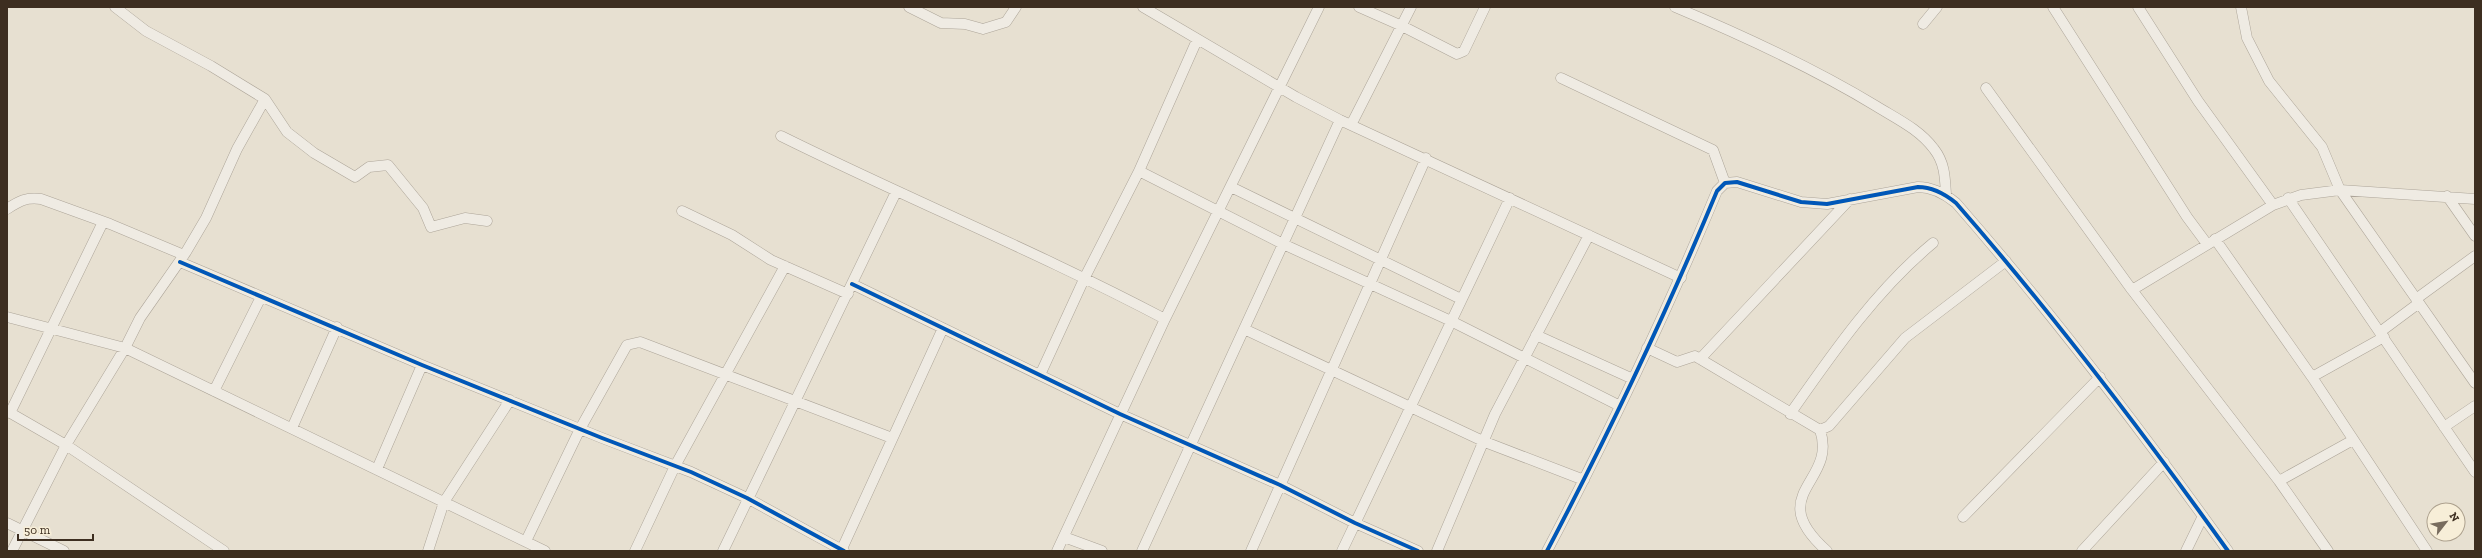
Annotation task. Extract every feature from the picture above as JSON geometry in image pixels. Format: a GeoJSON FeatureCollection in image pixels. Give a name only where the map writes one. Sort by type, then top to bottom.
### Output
{"type":"FeatureCollection","features":[{"type":"Feature","properties":{"kind":"street"},"geometry":{"type":"LineString","coordinates":[[115,7],[146,31],[211,66],[265,99],[287,132],[314,153],[355,177],[369,167],[388,164],[423,208],[431,227],[465,218],[487,222]]}},
{"type":"Feature","properties":{"kind":"street"},"geometry":{"type":"LineString","coordinates":[[909,7],[941,23],[965,24],[983,29],[1006,22],[1016,7]]}},
{"type":"Feature","properties":{"kind":"street"},"geometry":{"type":"LineString","coordinates":[[1143,7],[1197,40],[1340,120],[1426,158],[1681,278]]}},
{"type":"Feature","properties":{"kind":"street"},"geometry":{"type":"LineString","coordinates":[[1056,551],[1064,537],[1120,414],[1230,187],[1281,88],[1319,7]]}},
{"type":"Feature","properties":{"kind":"street"},"geometry":{"type":"LineString","coordinates":[[1359,7],[1461,54],[1485,7]]}},
{"type":"Feature","properties":{"kind":"street"},"geometry":{"type":"LineString","coordinates":[[1352,125],[1411,7]]}},
{"type":"Feature","properties":{"kind":"street"},"geometry":{"type":"LineString","coordinates":[[1675,7],[1755,41],[1835,81],[1918,131],[1935,150],[1944,168],[1946,195]]}},
{"type":"Feature","properties":{"kind":"street"},"geometry":{"type":"LineString","coordinates":[[1923,24],[1936,7]]}},
{"type":"Feature","properties":{"kind":"street"},"geometry":{"type":"LineString","coordinates":[[2053,7],[2187,217],[2211,241],[2312,377],[2427,551]]}},
{"type":"Feature","properties":{"kind":"street"},"geometry":{"type":"LineString","coordinates":[[2138,7],[2198,101],[2273,205]]}},
{"type":"Feature","properties":{"kind":"street"},"geometry":{"type":"LineString","coordinates":[[2241,7],[2247,38],[2269,81],[2322,147],[2340,190],[2475,383]]}},
{"type":"Feature","properties":{"kind":"street"},"geometry":{"type":"LineString","coordinates":[[1040,375],[1085,277],[1139,171],[1197,40]]}},
{"type":"Feature","properties":{"kind":"street"},"geometry":{"type":"LineString","coordinates":[[1561,78],[1713,150],[1725,184]]}},
{"type":"Feature","properties":{"kind":"street"},"geometry":{"type":"LineString","coordinates":[[1986,88],[2132,290],[2279,482],[2328,551]]}},
{"type":"Feature","properties":{"kind":"street"},"geometry":{"type":"LineString","coordinates":[[12,551],[66,445],[125,348],[140,318],[182,259],[206,218],[237,149],[265,99]]}},
{"type":"Feature","properties":{"kind":"street"},"geometry":{"type":"LineString","coordinates":[[1142,551],[1340,120]]}},
{"type":"Feature","properties":{"kind":"street"},"geometry":{"type":"LineString","coordinates":[[781,136],[896,192],[1085,277],[1166,319]]}},
{"type":"Feature","properties":{"kind":"street"},"geometry":{"type":"LineString","coordinates":[[1251,551],[1426,158]]}},
{"type":"Feature","properties":{"kind":"street"},"geometry":{"type":"LineString","coordinates":[[1139,171],[1219,210],[1283,244],[1451,321],[1620,406]]}},
{"type":"Feature","properties":{"kind":"street"},"geometry":{"type":"LineString","coordinates":[[1547,551],[1584,480],[1681,278],[1717,191],[1725,184],[1737,182],[1801,202],[1827,204],[1918,187],[1927,187],[1946,195],[1956,203],[2006,261],[2100,377],[2228,551]]}},
{"type":"Feature","properties":{"kind":"street"},"geometry":{"type":"LineString","coordinates":[[1230,187],[1461,299]]}},
{"type":"Feature","properties":{"kind":"street"},"geometry":{"type":"LineString","coordinates":[[2132,290],[2211,241],[2273,205],[2288,198],[2340,190],[2475,199]]}},
{"type":"Feature","properties":{"kind":"street"},"geometry":{"type":"LineString","coordinates":[[723,551],[896,192]]}},
{"type":"Feature","properties":{"kind":"street"},"geometry":{"type":"LineString","coordinates":[[2447,196],[2475,236]]}},
{"type":"Feature","properties":{"kind":"street"},"geometry":{"type":"LineString","coordinates":[[7,209],[20,200],[30,198],[103,222],[261,297],[422,365],[675,466],[748,498],[842,551],[943,328]]}},
{"type":"Feature","properties":{"kind":"street"},"geometry":{"type":"LineString","coordinates":[[1342,551],[1409,407],[1510,198]]}},
{"type":"Feature","properties":{"kind":"street"},"geometry":{"type":"LineString","coordinates":[[2288,198],[2475,472]]}},
{"type":"Feature","properties":{"kind":"street"},"geometry":{"type":"LineString","coordinates":[[1700,359],[1850,199]]}},
{"type":"Feature","properties":{"kind":"street"},"geometry":{"type":"LineString","coordinates":[[682,212],[732,235],[785,266],[848,294]]}},
{"type":"Feature","properties":{"kind":"street"},"geometry":{"type":"LineString","coordinates":[[103,222],[52,329],[9,412],[66,445],[224,551]]}},
{"type":"Feature","properties":{"kind":"street"},"geometry":{"type":"LineString","coordinates":[[1437,551],[1485,442],[1495,414],[1589,235]]}},
{"type":"Feature","properties":{"kind":"street"},"geometry":{"type":"LineString","coordinates":[[1790,414],[1857,323],[1912,260],[1933,243]]}},
{"type":"Feature","properties":{"kind":"street"},"geometry":{"type":"LineString","coordinates":[[2312,377],[2382,334],[2417,301],[2475,256]]}},
{"type":"Feature","properties":{"kind":"street"},"geometry":{"type":"LineString","coordinates":[[1820,430],[1830,426],[1908,335],[2006,261]]}},
{"type":"Feature","properties":{"kind":"street"},"geometry":{"type":"LineString","coordinates":[[635,551],[675,466],[785,266]]}},
{"type":"Feature","properties":{"kind":"street"},"geometry":{"type":"LineString","coordinates":[[852,284],[1120,414],[1191,444],[1280,485],[1355,523],[1418,551]]}},
{"type":"Feature","properties":{"kind":"street"},"geometry":{"type":"LineString","coordinates":[[214,391],[261,297]]}},
{"type":"Feature","properties":{"kind":"street"},"geometry":{"type":"LineString","coordinates":[[7,317],[125,348],[545,551]]}},
{"type":"Feature","properties":{"kind":"street"},"geometry":{"type":"LineString","coordinates":[[292,428],[337,328]]}},
{"type":"Feature","properties":{"kind":"street"},"geometry":{"type":"LineString","coordinates":[[1244,329],[1485,442],[1584,480]]}},
{"type":"Feature","properties":{"kind":"street"},"geometry":{"type":"LineString","coordinates":[[1536,335],[1633,379]]}},
{"type":"Feature","properties":{"kind":"street"},"geometry":{"type":"LineString","coordinates":[[526,541],[580,429],[628,345],[640,342],[725,376],[892,438]]}},
{"type":"Feature","properties":{"kind":"street"},"geometry":{"type":"LineString","coordinates":[[1647,348],[1677,362],[1690,356],[1695,356],[1790,414],[1820,430],[1823,440],[1823,455],[1819,467],[1803,490],[1800,504],[1806,528],[1827,551]]}},
{"type":"Feature","properties":{"kind":"street"},"geometry":{"type":"LineString","coordinates":[[377,469],[422,365]]}},
{"type":"Feature","properties":{"kind":"street"},"geometry":{"type":"LineString","coordinates":[[1963,517],[2100,377]]}},
{"type":"Feature","properties":{"kind":"street"},"geometry":{"type":"LineString","coordinates":[[428,551],[444,502],[510,400]]}},
{"type":"Feature","properties":{"kind":"street"},"geometry":{"type":"LineString","coordinates":[[2444,427],[2475,406]]}},
{"type":"Feature","properties":{"kind":"street"},"geometry":{"type":"LineString","coordinates":[[2279,482],[2353,440]]}},
{"type":"Feature","properties":{"kind":"street"},"geometry":{"type":"LineString","coordinates":[[2082,551],[2164,462]]}},
{"type":"Feature","properties":{"kind":"street"},"geometry":{"type":"LineString","coordinates":[[2186,551],[2203,516]]}},
{"type":"Feature","properties":{"kind":"street"},"geometry":{"type":"LineString","coordinates":[[7,523],[22,532],[64,551]]}},
{"type":"Feature","properties":{"kind":"street"},"geometry":{"type":"LineString","coordinates":[[1064,537],[1102,551]]}},
{"type":"Feature","properties":{"kind":"cycle path"},"geometry":{"type":"LineString","coordinates":[[1547,551],[1593,462],[1636,373],[1678,283],[1717,191],[1725,183],[1737,182],[1801,202],[1827,204],[1923,187],[1943,194],[1956,203],[2062,330],[2163,462],[2228,551]]}},
{"type":"Feature","properties":{"kind":"cycle path"},"geometry":{"type":"LineString","coordinates":[[180,262],[422,365],[602,438],[691,472],[747,498],[844,551]]}},
{"type":"Feature","properties":{"kind":"cycle path"},"geometry":{"type":"LineString","coordinates":[[852,284],[1120,414],[1280,485],[1355,523],[1418,551]]}}]}
